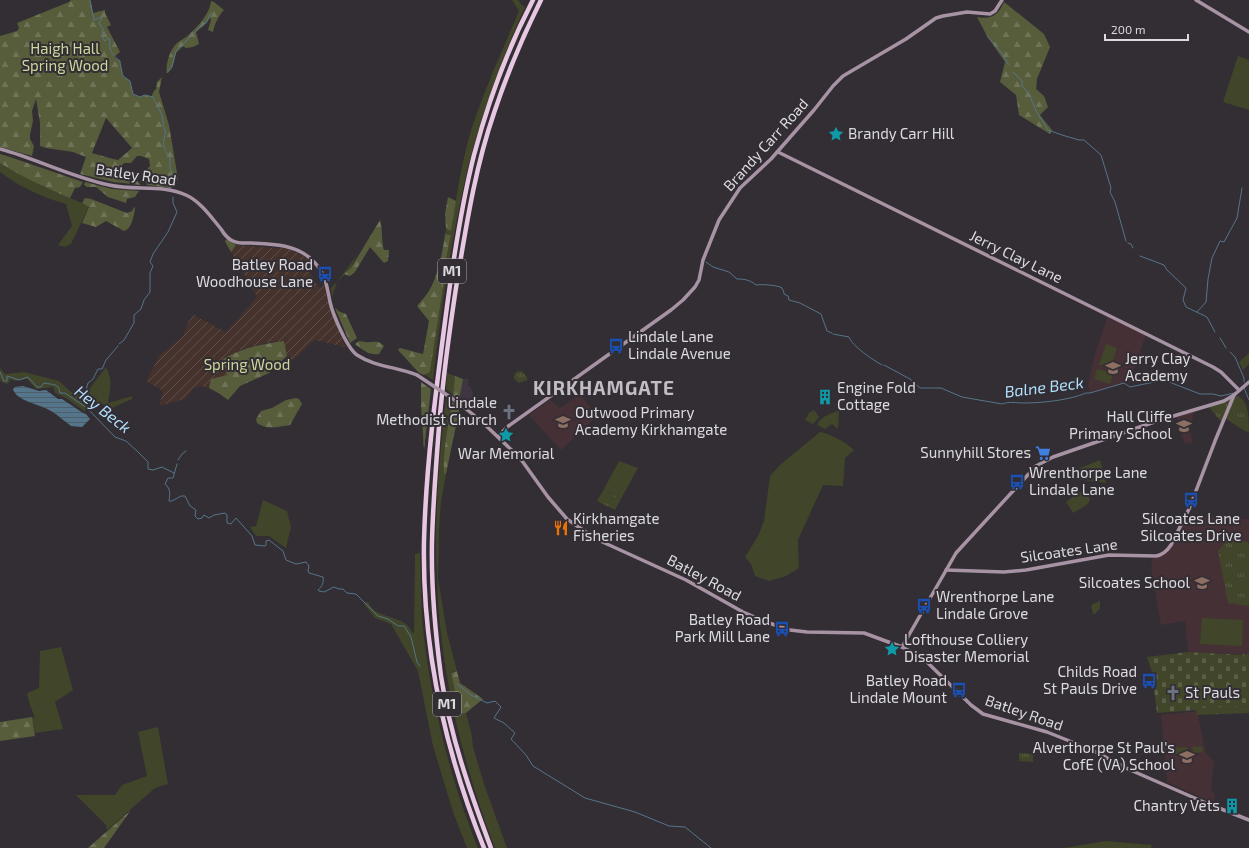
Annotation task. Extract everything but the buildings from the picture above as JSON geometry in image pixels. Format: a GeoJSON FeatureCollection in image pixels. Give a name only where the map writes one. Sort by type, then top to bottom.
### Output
{"type":"FeatureCollection","features":[{"type":"Feature","properties":{"kind":"highway","name":"M1"},"geometry":{"type":"LineString","coordinates":[[484,848],[470,814],[454,764],[435,676],[427,615],[424,554],[427,471],[434,400],[451,275],[474,156],[503,66],[533,0]]}},
{"type":"Feature","properties":{"kind":"highway","name":"M1"},"geometry":{"type":"LineString","coordinates":[[491,848],[461,764],[450,722],[442,677],[434,615],[432,542],[435,474],[444,369],[467,223],[481,159],[493,114],[524,33],[540,2]]}},
{"type":"Feature","properties":{"kind":"street","name":"Brandy Carr Road"},"geometry":{"type":"LineString","coordinates":[[498,437],[507,427],[671,310],[689,294],[699,280],[703,260],[719,220],[740,188],[771,160],[843,76],[906,39],[936,18],[962,13],[990,14],[995,11],[1002,0]]}},
{"type":"Feature","properties":{"kind":"street"},"geometry":{"type":"LineString","coordinates":[[1196,0],[1249,32]]}},
{"type":"Feature","properties":{"kind":"street","name":"Batley Road"},"geometry":{"type":"LineString","coordinates":[[0,149],[32,159],[82,178],[110,186],[160,189],[181,193],[197,202],[231,240],[243,243],[282,245],[290,247],[311,258],[323,274],[328,287],[331,306],[351,349],[363,358],[417,375],[472,413],[520,458],[558,509],[571,522],[596,539],[686,580],[742,612],[766,622],[790,630],[807,632],[864,633],[902,647],[923,658],[944,676],[971,705],[983,714],[1047,732],[1092,750],[1128,769],[1206,803],[1249,820]]}},
{"type":"Feature","properties":{"kind":"street","name":"Jerry Clay Lane"},"geometry":{"type":"LineString","coordinates":[[778,152],[1217,369],[1239,390]]}},
{"type":"Feature","properties":{"kind":"street"},"geometry":{"type":"LineString","coordinates":[[902,647],[956,553],[1036,466],[1053,457],[1160,420],[1213,405],[1234,395],[1249,382]]}},
{"type":"Feature","properties":{"kind":"street","name":"Silcoates Lane"},"geometry":{"type":"LineString","coordinates":[[946,570],[1004,572],[1026,570],[1109,555],[1156,556],[1162,554],[1168,550],[1189,509],[1234,395]]}},
{"type":"Feature","properties":{"kind":"shaded area"},"geometry":{"type":"Polygon","coordinates":[[[236,245],[290,249],[308,259],[315,265],[308,270],[319,288],[326,285],[328,303],[345,347],[315,340],[291,362],[287,356],[283,341],[266,343],[240,350],[231,355],[227,375],[211,379],[209,388],[201,386],[194,388],[185,399],[159,406],[163,391],[146,381],[159,356],[183,336],[188,322],[194,315],[226,332],[257,297],[231,252],[236,245]]]}},
{"type":"Feature","properties":{"kind":"shaded area","name":"Jerry Clay Academy"},"geometry":{"type":"Polygon","coordinates":[[[1108,315],[1146,334],[1130,382],[1090,393],[1088,385],[1095,354],[1108,315]]]}},
{"type":"Feature","properties":{"kind":"shaded area"},"geometry":{"type":"Polygon","coordinates":[[[463,379],[469,379],[468,385],[471,387],[473,394],[468,408],[459,400],[463,379]]]}},
{"type":"Feature","properties":{"kind":"shaded area","name":"Outwood Primary Academy Kirkhamgate"},"geometry":{"type":"Polygon","coordinates":[[[580,394],[597,416],[561,450],[529,415],[550,400],[560,408],[580,394]]]}},
{"type":"Feature","properties":{"kind":"shaded area","name":"Hall Cliffe Primary School"},"geometry":{"type":"Polygon","coordinates":[[[1194,412],[1192,421],[1188,424],[1193,442],[1185,444],[1176,416],[1194,412]]]}},
{"type":"Feature","properties":{"kind":"shaded area","name":"Silcoates School"},"geometry":{"type":"Polygon","coordinates":[[[1186,516],[1196,520],[1206,517],[1249,519],[1249,655],[1188,652],[1185,621],[1161,625],[1151,568],[1153,556],[1166,552],[1186,516]]]}},
{"type":"Feature","properties":{"kind":"shaded area","name":"Alverthorpe St Paul's CofE (VA) School"},"geometry":{"type":"Polygon","coordinates":[[[1197,711],[1206,753],[1214,762],[1211,790],[1215,795],[1214,803],[1167,782],[1161,715],[1197,711]]]}},
{"type":"Feature","properties":{"kind":"green space","name":"Haigh Hall Spring Wood"},"geometry":{"type":"Polygon","coordinates":[[[71,0],[90,0],[93,13],[105,10],[111,25],[107,27],[120,52],[114,57],[120,61],[123,76],[130,81],[133,94],[140,97],[145,95],[151,97],[156,89],[157,82],[162,77],[159,92],[169,125],[178,179],[172,188],[147,185],[144,176],[150,166],[149,159],[141,156],[137,156],[131,163],[124,163],[119,169],[133,176],[141,185],[113,182],[80,174],[86,157],[73,152],[40,146],[40,123],[36,99],[32,111],[33,121],[30,135],[30,139],[34,146],[32,156],[0,147],[0,36],[17,31],[19,28],[17,23],[71,0]],[[106,118],[92,153],[118,160],[132,148],[106,118]]]}},
{"type":"Feature","properties":{"kind":"green space"},"geometry":{"type":"Polygon","coordinates":[[[512,0],[518,0],[525,7],[489,97],[477,133],[468,168],[449,263],[433,380],[425,375],[430,372],[444,281],[439,280],[446,260],[451,235],[445,234],[446,229],[451,231],[458,186],[473,124],[519,11],[512,0]]]}},
{"type":"Feature","properties":{"kind":"green space"},"geometry":{"type":"Polygon","coordinates":[[[211,1],[224,10],[214,26],[213,32],[208,30],[211,20],[210,18],[196,32],[199,44],[186,48],[183,46],[176,53],[172,68],[167,73],[167,62],[172,50],[176,44],[190,34],[202,21],[208,11],[211,1]]]}},
{"type":"Feature","properties":{"kind":"green space"},"geometry":{"type":"Polygon","coordinates":[[[1004,2],[1044,34],[1050,47],[1037,79],[1036,89],[1044,96],[1048,107],[1040,115],[1052,130],[1050,134],[1019,115],[1016,95],[1000,82],[1005,62],[987,36],[977,17],[987,18],[994,16],[1004,2]]]}},
{"type":"Feature","properties":{"kind":"green space"},"geometry":{"type":"Polygon","coordinates":[[[1238,56],[1249,60],[1249,110],[1223,102],[1238,56]]]}},
{"type":"Feature","properties":{"kind":"green space"},"geometry":{"type":"Polygon","coordinates":[[[0,154],[83,182],[80,187],[75,188],[70,198],[34,182],[0,163],[0,154]]]}},
{"type":"Feature","properties":{"kind":"green space"},"geometry":{"type":"Polygon","coordinates":[[[0,163],[42,186],[89,206],[71,244],[65,247],[58,245],[72,226],[66,204],[39,195],[16,183],[0,172],[0,163]]]}},
{"type":"Feature","properties":{"kind":"green space"},"geometry":{"type":"Polygon","coordinates":[[[85,182],[112,189],[139,191],[135,197],[127,199],[126,203],[108,197],[96,187],[87,187],[84,185],[85,182]]]}},
{"type":"Feature","properties":{"kind":"green space"},"geometry":{"type":"Polygon","coordinates":[[[448,197],[456,201],[451,231],[446,229],[445,214],[448,197]]]}},
{"type":"Feature","properties":{"kind":"green space"},"geometry":{"type":"Polygon","coordinates":[[[85,198],[127,213],[132,211],[134,207],[131,225],[124,231],[106,221],[96,227],[82,223],[89,207],[82,203],[85,198]]]}},
{"type":"Feature","properties":{"kind":"green space"},"geometry":{"type":"Polygon","coordinates":[[[380,220],[384,250],[389,250],[388,261],[384,263],[370,247],[355,272],[350,276],[344,274],[351,268],[380,220]]]}},
{"type":"Feature","properties":{"kind":"green space"},"geometry":{"type":"Polygon","coordinates":[[[445,234],[451,235],[446,260],[439,279],[444,281],[430,372],[424,375],[419,373],[398,350],[400,348],[423,354],[429,321],[417,306],[429,291],[435,278],[445,234]]]}},
{"type":"Feature","properties":{"kind":"green space"},"geometry":{"type":"Polygon","coordinates":[[[227,239],[236,245],[231,252],[225,241],[227,239]]]}},
{"type":"Feature","properties":{"kind":"green space"},"geometry":{"type":"Polygon","coordinates":[[[357,255],[351,268],[337,282],[357,255]]]}},
{"type":"Feature","properties":{"kind":"green space"},"geometry":{"type":"Polygon","coordinates":[[[337,282],[332,297],[331,288],[337,282]]]}},
{"type":"Feature","properties":{"kind":"green space"},"geometry":{"type":"Polygon","coordinates":[[[335,308],[346,314],[357,338],[350,343],[335,308]]]}},
{"type":"Feature","properties":{"kind":"green space","name":"Spring Wood"},"geometry":{"type":"Polygon","coordinates":[[[284,341],[287,356],[269,373],[240,386],[228,400],[209,388],[211,379],[227,375],[223,359],[252,347],[284,341]]]}},
{"type":"Feature","properties":{"kind":"green space"},"geometry":{"type":"Polygon","coordinates":[[[359,341],[377,342],[384,346],[379,354],[372,354],[366,352],[355,344],[359,341]]]}},
{"type":"Feature","properties":{"kind":"green space"},"geometry":{"type":"Polygon","coordinates":[[[1106,344],[1117,348],[1110,369],[1099,365],[1106,344]]]}},
{"type":"Feature","properties":{"kind":"green space"},"geometry":{"type":"Polygon","coordinates":[[[1249,353],[1249,364],[1243,370],[1239,362],[1249,353]]]}},
{"type":"Feature","properties":{"kind":"green space"},"geometry":{"type":"Polygon","coordinates":[[[106,367],[110,376],[108,403],[132,396],[132,399],[110,409],[103,404],[84,411],[66,398],[55,393],[53,387],[36,389],[27,379],[15,381],[11,379],[8,384],[1,382],[0,379],[0,368],[5,374],[24,372],[59,381],[71,392],[87,392],[106,367]]]}},
{"type":"Feature","properties":{"kind":"green space"},"geometry":{"type":"Polygon","coordinates":[[[1097,369],[1113,373],[1110,384],[1094,379],[1097,369]]]}},
{"type":"Feature","properties":{"kind":"green space"},"geometry":{"type":"Polygon","coordinates":[[[522,371],[527,377],[527,380],[519,383],[514,379],[514,376],[516,372],[522,371]]]}},
{"type":"Feature","properties":{"kind":"green space"},"geometry":{"type":"Polygon","coordinates":[[[447,373],[455,376],[453,395],[446,389],[447,373]]]}},
{"type":"Feature","properties":{"kind":"green space"},"geometry":{"type":"Polygon","coordinates":[[[455,376],[463,379],[459,400],[453,395],[455,376]]]}},
{"type":"Feature","properties":{"kind":"green space"},"geometry":{"type":"Polygon","coordinates":[[[421,382],[431,389],[424,450],[421,405],[421,382]]]}},
{"type":"Feature","properties":{"kind":"green space"},"geometry":{"type":"Polygon","coordinates":[[[1234,395],[1243,400],[1247,409],[1249,433],[1225,418],[1222,423],[1208,406],[1234,395]]]}},
{"type":"Feature","properties":{"kind":"green space"},"geometry":{"type":"Polygon","coordinates":[[[296,398],[299,399],[302,404],[290,425],[264,427],[257,423],[256,419],[261,411],[272,408],[286,400],[296,398]]]}},
{"type":"Feature","properties":{"kind":"green space"},"geometry":{"type":"Polygon","coordinates":[[[446,398],[452,402],[445,446],[446,474],[441,502],[439,528],[438,578],[447,633],[457,671],[451,672],[460,714],[466,713],[472,736],[473,747],[484,784],[507,848],[495,848],[472,783],[455,716],[443,648],[439,614],[436,534],[439,466],[446,398]]]}},
{"type":"Feature","properties":{"kind":"green space"},"geometry":{"type":"Polygon","coordinates":[[[452,402],[460,406],[446,474],[444,473],[444,455],[452,402]]]}},
{"type":"Feature","properties":{"kind":"green space"},"geometry":{"type":"Polygon","coordinates":[[[814,410],[819,417],[813,424],[805,420],[809,413],[814,410]]]}},
{"type":"Feature","properties":{"kind":"green space"},"geometry":{"type":"Polygon","coordinates":[[[839,411],[838,429],[832,424],[825,429],[817,425],[818,422],[829,414],[839,411]]]}},
{"type":"Feature","properties":{"kind":"green space"},"geometry":{"type":"Polygon","coordinates":[[[820,432],[838,439],[854,450],[845,458],[843,486],[823,485],[798,540],[799,568],[786,576],[769,581],[755,576],[751,564],[745,557],[758,536],[764,521],[770,476],[780,465],[820,432]]]}},
{"type":"Feature","properties":{"kind":"green space"},"geometry":{"type":"Polygon","coordinates":[[[1100,460],[1106,483],[1075,479],[1068,480],[1062,475],[1100,460]]]}},
{"type":"Feature","properties":{"kind":"green space"},"geometry":{"type":"Polygon","coordinates":[[[619,461],[638,468],[621,499],[604,489],[619,461]]]}},
{"type":"Feature","properties":{"kind":"green space"},"geometry":{"type":"Polygon","coordinates":[[[604,489],[621,499],[615,510],[597,501],[604,489]]]}},
{"type":"Feature","properties":{"kind":"green space"},"geometry":{"type":"Polygon","coordinates":[[[1079,492],[1087,493],[1090,500],[1086,505],[1073,513],[1066,502],[1079,492]]]}},
{"type":"Feature","properties":{"kind":"green space"},"geometry":{"type":"Polygon","coordinates":[[[263,500],[287,511],[291,527],[286,548],[269,536],[256,536],[250,527],[256,526],[263,500]]]}},
{"type":"Feature","properties":{"kind":"green space"},"geometry":{"type":"Polygon","coordinates":[[[1228,534],[1249,543],[1249,606],[1228,603],[1218,551],[1223,545],[1228,534]]]}},
{"type":"Feature","properties":{"kind":"green space"},"geometry":{"type":"Polygon","coordinates":[[[420,553],[422,617],[429,675],[442,735],[458,793],[478,848],[467,848],[453,812],[433,746],[418,671],[391,624],[375,618],[363,603],[368,602],[371,607],[379,613],[406,624],[414,634],[415,554],[420,553]]]}},
{"type":"Feature","properties":{"kind":"green space"},"geometry":{"type":"Polygon","coordinates":[[[1100,601],[1100,608],[1095,614],[1093,614],[1091,605],[1100,601]]]}},
{"type":"Feature","properties":{"kind":"green space"},"geometry":{"type":"Polygon","coordinates":[[[1202,618],[1243,620],[1242,646],[1200,644],[1202,618]]]}},
{"type":"Feature","properties":{"kind":"green space"},"geometry":{"type":"Polygon","coordinates":[[[61,647],[73,690],[55,702],[63,729],[35,733],[32,717],[35,718],[27,693],[39,688],[40,651],[61,647]]]}},
{"type":"Feature","properties":{"kind":"green space"},"geometry":{"type":"Polygon","coordinates":[[[1188,652],[1243,655],[1249,676],[1249,706],[1157,713],[1152,672],[1147,657],[1188,652]]]}},
{"type":"Feature","properties":{"kind":"green space"},"geometry":{"type":"Polygon","coordinates":[[[1242,654],[1249,654],[1249,680],[1242,654]]]}},
{"type":"Feature","properties":{"kind":"green space"},"geometry":{"type":"Polygon","coordinates":[[[457,671],[460,683],[483,699],[466,713],[460,714],[451,673],[457,671]]]}},
{"type":"Feature","properties":{"kind":"green space"},"geometry":{"type":"Polygon","coordinates":[[[1249,706],[1249,713],[1197,715],[1196,708],[1249,706]]]}},
{"type":"Feature","properties":{"kind":"green space"},"geometry":{"type":"Polygon","coordinates":[[[32,717],[35,736],[0,741],[0,722],[32,717]]]}},
{"type":"Feature","properties":{"kind":"green space"},"geometry":{"type":"Polygon","coordinates":[[[158,727],[168,784],[155,788],[107,830],[106,825],[76,795],[115,795],[122,785],[147,776],[138,732],[158,727]]]}},
{"type":"Feature","properties":{"kind":"green space"},"geometry":{"type":"Polygon","coordinates":[[[1202,746],[1203,752],[1193,753],[1192,747],[1202,746]]]}},
{"type":"Feature","properties":{"kind":"green space"},"geometry":{"type":"Polygon","coordinates":[[[1187,747],[1188,754],[1175,754],[1175,748],[1187,747]]]}},
{"type":"Feature","properties":{"kind":"green space"},"geometry":{"type":"Polygon","coordinates":[[[1019,753],[1033,754],[1033,762],[1019,761],[1019,753]]]}},
{"type":"Feature","properties":{"kind":"green space"},"geometry":{"type":"Polygon","coordinates":[[[131,810],[104,848],[88,848],[131,810]]]}},
{"type":"Feature","properties":{"kind":"green space"},"geometry":{"type":"Polygon","coordinates":[[[1106,841],[1152,845],[1151,848],[1064,848],[1106,841]]]}},
{"type":"Feature","properties":{"kind":"water"},"geometry":{"type":"Polygon","coordinates":[[[23,386],[39,391],[46,390],[58,399],[62,399],[86,414],[90,419],[82,427],[71,426],[51,411],[19,397],[13,389],[15,387],[23,386]]]}},
{"type":"Feature","properties":{"kind":"waterway"},"geometry":{"type":"LineString","coordinates":[[90,0],[94,20],[102,17],[99,23],[103,29],[102,37],[105,41],[108,38],[110,39],[111,52],[120,61],[123,76],[130,81],[133,94],[140,97],[145,95],[153,97],[162,115],[166,132],[164,146],[170,157],[170,167],[175,182],[168,185],[168,187],[171,188]]}},
{"type":"Feature","properties":{"kind":"waterway"},"geometry":{"type":"LineString","coordinates":[[167,72],[172,67],[176,51],[203,24],[206,23],[211,13]]}},
{"type":"Feature","properties":{"kind":"waterway"},"geometry":{"type":"LineString","coordinates":[[987,36],[1001,52],[1009,65]]}},
{"type":"Feature","properties":{"kind":"waterway"},"geometry":{"type":"LineString","coordinates":[[1013,72],[1022,81],[1022,86],[1029,94],[1036,111],[1048,130],[1079,140],[1084,140],[1101,155],[1111,188],[1110,192],[1115,202],[1126,241]]}},
{"type":"Feature","properties":{"kind":"waterway"},"geometry":{"type":"LineString","coordinates":[[1197,312],[1206,302],[1212,258],[1220,241],[1224,242],[1237,218],[1242,188]]}},
{"type":"Feature","properties":{"kind":"waterway"},"geometry":{"type":"LineString","coordinates":[[119,344],[124,340],[134,323],[134,315],[141,309],[144,300],[150,292],[150,273],[153,266],[150,262],[153,254],[168,232],[177,212],[173,203],[173,197]]}},
{"type":"Feature","properties":{"kind":"waterway"},"geometry":{"type":"LineString","coordinates":[[1128,243],[1131,244],[1133,248]]}},
{"type":"Feature","properties":{"kind":"waterway"},"geometry":{"type":"LineString","coordinates":[[1140,256],[1164,265],[1167,270],[1186,288],[1183,300],[1186,307],[1207,317],[1215,332]]}},
{"type":"Feature","properties":{"kind":"waterway","name":"Balne Beck"},"geometry":{"type":"LineString","coordinates":[[706,262],[713,267],[729,272],[737,279],[747,280],[756,285],[769,285],[782,288],[784,294],[788,296],[789,300],[800,303],[821,314],[827,331],[832,333]]}},
{"type":"Feature","properties":{"kind":"waterway","name":"Balne Beck"},"geometry":{"type":"LineString","coordinates":[[833,334],[849,337],[858,348],[882,365]]}},
{"type":"Feature","properties":{"kind":"waterway"},"geometry":{"type":"LineString","coordinates":[[1220,338],[1226,348]]}},
{"type":"Feature","properties":{"kind":"waterway"},"geometry":{"type":"LineString","coordinates":[[87,408],[85,394],[88,383],[93,379],[98,369],[102,369],[106,360],[118,346]]}},
{"type":"Feature","properties":{"kind":"waterway"},"geometry":{"type":"LineString","coordinates":[[1230,352],[1235,357],[1244,378],[1244,382]]}},
{"type":"Feature","properties":{"kind":"waterway","name":"Balne Beck"},"geometry":{"type":"LineString","coordinates":[[884,365],[910,379],[920,388],[941,388],[962,397],[1002,404],[1010,402],[1031,403],[1056,401],[1124,383],[1130,387],[1164,380],[1200,394],[1213,394],[1221,396],[1234,393]]}},
{"type":"Feature","properties":{"kind":"waterway","name":"Hey Beck"},"geometry":{"type":"LineString","coordinates":[[0,372],[4,381],[7,381],[7,376],[19,380],[28,377],[37,387],[41,387],[44,383],[57,386],[60,393],[65,393],[87,408],[115,437],[126,441],[137,451],[148,462],[148,469],[153,470],[162,467],[174,473]]}},
{"type":"Feature","properties":{"kind":"waterway","name":"Balne Beck"},"geometry":{"type":"LineString","coordinates":[[1244,388],[1249,400]]}},
{"type":"Feature","properties":{"kind":"waterway"},"geometry":{"type":"LineString","coordinates":[[178,460],[186,451]]}},
{"type":"Feature","properties":{"kind":"waterway"},"geometry":{"type":"LineString","coordinates":[[177,464],[173,478],[168,478],[165,484],[170,494],[169,501],[185,496],[190,506],[196,510],[195,516],[198,519],[202,518],[204,515],[209,518],[214,515],[225,513],[227,515],[227,523],[231,524],[236,518],[252,536],[255,545],[265,546],[266,541],[269,540],[283,551],[286,560],[296,564],[306,562],[309,566],[309,573],[323,577],[323,583],[318,590],[319,591],[324,592],[334,587],[343,589],[347,593],[356,594],[378,616],[388,619],[398,626],[404,626],[411,637],[417,662],[420,666]]}},
{"type":"Feature","properties":{"kind":"waterway"},"geometry":{"type":"LineString","coordinates":[[457,684],[471,695],[487,703],[495,701],[501,707],[494,718],[504,723],[515,733],[511,739],[526,755],[533,766],[585,798],[635,812],[669,826],[685,827],[711,848]]}},
{"type":"Feature","properties":{"kind":"place","name":"Brandy Carr Hill"},"geometry":{"type":"Point","coordinates":[836,134]}},
{"type":"Feature","properties":{"kind":"place","name":"Batley Road Woodhouse Lane"},"geometry":{"type":"Point","coordinates":[325,274]}},
{"type":"Feature","properties":{"kind":"place","name":"Lindale Lane Lindale Avenue"},"geometry":{"type":"Point","coordinates":[616,346]}},
{"type":"Feature","properties":{"kind":"place","name":"Jerry Clay Academy"},"geometry":{"type":"Point","coordinates":[1113,368]}},
{"type":"Feature","properties":{"kind":"place","name":"Engine Fold Cottage"},"geometry":{"type":"Point","coordinates":[825,397]}},
{"type":"Feature","properties":{"kind":"place","name":"Lindale Methodist Church"},"geometry":{"type":"Point","coordinates":[509,412]}},
{"type":"Feature","properties":{"kind":"place","name":"Outwood Primary Academy Kirkhamgate"},"geometry":{"type":"Point","coordinates":[563,422]}},
{"type":"Feature","properties":{"kind":"place","name":"Hall Cliffe Primary School"},"geometry":{"type":"Point","coordinates":[1184,426]}},
{"type":"Feature","properties":{"kind":"place","name":"War Memorial"},"geometry":{"type":"Point","coordinates":[506,435]}},
{"type":"Feature","properties":{"kind":"place","name":"Sunnyhill Stores"},"geometry":{"type":"Point","coordinates":[1043,453]}},
{"type":"Feature","properties":{"kind":"place","name":"Wrenthorpe Lane Lindale Lane"},"geometry":{"type":"Point","coordinates":[1017,482]}},
{"type":"Feature","properties":{"kind":"place","name":"Silcoates Lane Silcoates Drive"},"geometry":{"type":"Point","coordinates":[1191,500]}},
{"type":"Feature","properties":{"kind":"place","name":"Kirkhamgate Fisheries"},"geometry":{"type":"Point","coordinates":[561,528]}},
{"type":"Feature","properties":{"kind":"place","name":"Silcoates School"},"geometry":{"type":"Point","coordinates":[1202,583]}},
{"type":"Feature","properties":{"kind":"place","name":"Wrenthorpe Lane Lindale Grove"},"geometry":{"type":"Point","coordinates":[924,606]}},
{"type":"Feature","properties":{"kind":"place","name":"Batley Road Park Mill Lane"},"geometry":{"type":"Point","coordinates":[782,629]}},
{"type":"Feature","properties":{"kind":"place","name":"Lofthouse Colliery Disaster Memorial"},"geometry":{"type":"Point","coordinates":[892,649]}},
{"type":"Feature","properties":{"kind":"place","name":"Childs Road St Pauls Drive"},"geometry":{"type":"Point","coordinates":[1149,681]}},
{"type":"Feature","properties":{"kind":"place","name":"Batley Road Lindale Mount"},"geometry":{"type":"Point","coordinates":[959,690]}},
{"type":"Feature","properties":{"kind":"place","name":"St Pauls"},"geometry":{"type":"Point","coordinates":[1173,693]}},
{"type":"Feature","properties":{"kind":"place","name":"Alverthorpe St Paul's CofE (VA) School"},"geometry":{"type":"Point","coordinates":[1187,757]}},
{"type":"Feature","properties":{"kind":"place","name":"Chantry Vets"},"geometry":{"type":"Point","coordinates":[1232,806]}},
{"type":"Feature","properties":{"kind":"district","name":"KIRKHAMGATE"},"geometry":{"type":"Point","coordinates":[604,388]}}]}
